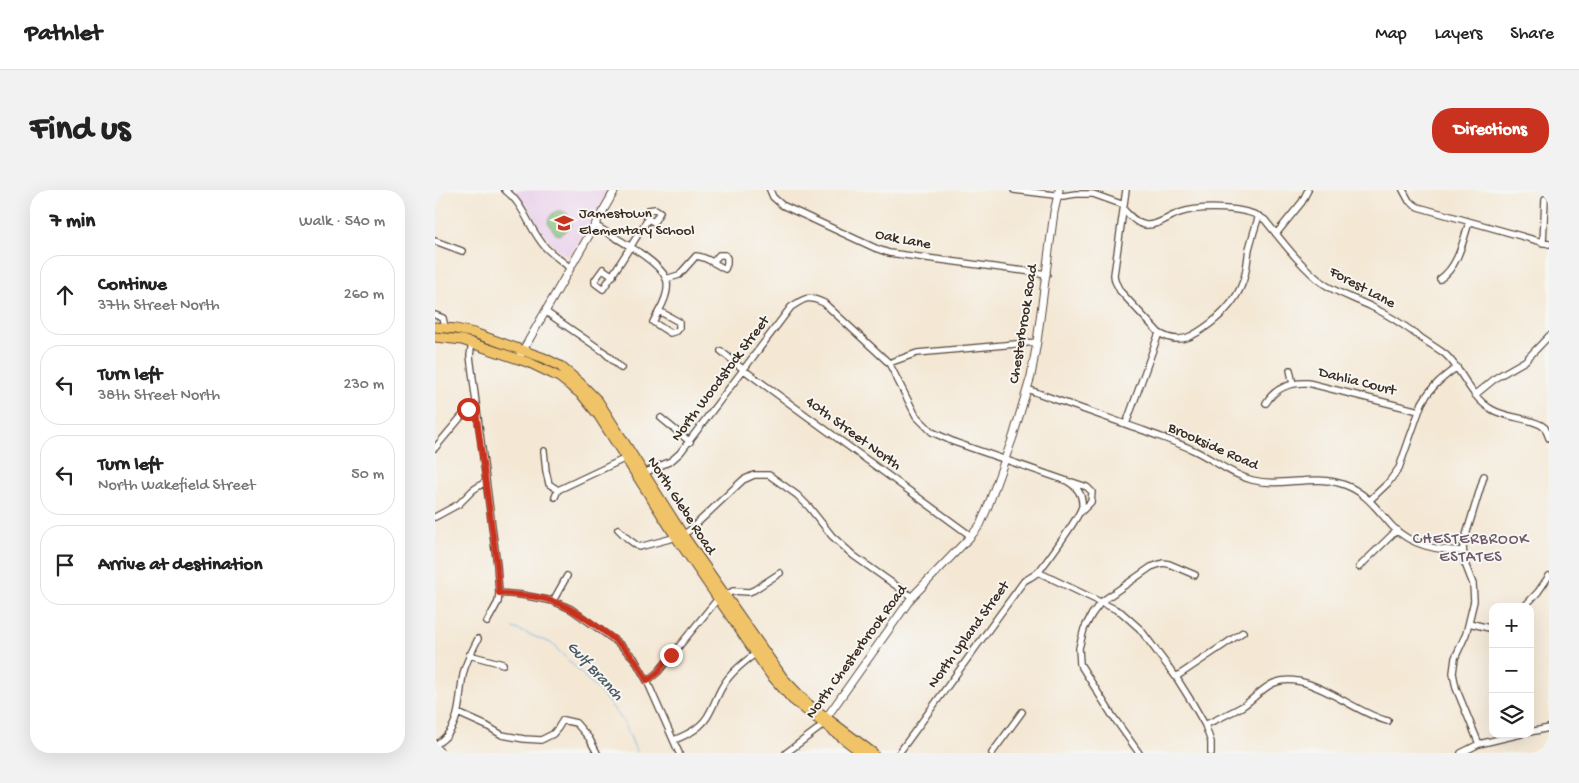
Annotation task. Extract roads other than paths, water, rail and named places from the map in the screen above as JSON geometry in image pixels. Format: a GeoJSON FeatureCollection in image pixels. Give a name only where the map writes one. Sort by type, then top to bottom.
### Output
{"type":"FeatureCollection","features":[{"type":"Feature","properties":{"kind":"main road","name":"North Glebe Road"},"geometry":{"type":"LineString","coordinates":[[440,327],[474,333],[523,350],[560,366],[579,382],[598,401],[679,536]]}},
{"type":"Feature","properties":{"kind":"main road","name":"North Glebe Road"},"geometry":{"type":"LineString","coordinates":[[435,337],[457,339],[471,343],[551,372],[567,382],[581,395],[599,416],[759,652],[789,686],[862,753]]}},
{"type":"Feature","properties":{"kind":"main road","name":"North Glebe Road"},"geometry":{"type":"LineString","coordinates":[[825,721],[873,753]]}},
{"type":"Feature","properties":{"kind":"street"},"geometry":{"type":"LineString","coordinates":[[505,190],[512,195],[523,209],[546,248],[570,268]]}},
{"type":"Feature","properties":{"kind":"street"},"geometry":{"type":"LineString","coordinates":[[518,359],[615,190]]}},
{"type":"Feature","properties":{"kind":"street","name":"Oak Lane"},"geometry":{"type":"LineString","coordinates":[[770,190],[773,197],[782,205],[889,253],[1047,274]]}},
{"type":"Feature","properties":{"kind":"street"},"geometry":{"type":"LineString","coordinates":[[1014,190],[1093,194],[1124,208],[1138,222],[1147,225],[1199,209],[1247,211],[1259,216],[1252,237],[1243,281],[1235,299],[1228,308],[1198,333],[1190,337],[1183,339],[1170,338],[1159,333],[1120,291],[1115,281],[1117,258],[1124,208],[1126,190]]}},
{"type":"Feature","properties":{"kind":"street"},"geometry":{"type":"LineString","coordinates":[[1276,234],[1302,202],[1308,190]]}},
{"type":"Feature","properties":{"kind":"street"},"geometry":{"type":"LineString","coordinates":[[1403,190],[1409,201],[1418,207],[1546,244],[1545,199]]}},
{"type":"Feature","properties":{"kind":"street","name":"Chesterbrook Road"},"geometry":{"type":"LineString","coordinates":[[1005,460],[1027,389],[1037,342],[1058,193]]}},
{"type":"Feature","properties":{"kind":"street","name":"Forest Lane"},"geometry":{"type":"LineString","coordinates":[[1259,216],[1265,220],[1306,268],[1323,283],[1343,295],[1371,306],[1399,322],[1446,355],[1475,395],[1491,409],[1541,425],[1549,438]]}},
{"type":"Feature","properties":{"kind":"street"},"geometry":{"type":"LineString","coordinates":[[613,276],[648,219]]}},
{"type":"Feature","properties":{"kind":"street"},"geometry":{"type":"LineString","coordinates":[[1441,279],[1451,268],[1462,245],[1469,222]]}},
{"type":"Feature","properties":{"kind":"street"},"geometry":{"type":"LineString","coordinates":[[595,225],[656,264],[666,279],[665,296],[653,322],[670,333],[677,331],[679,322],[659,311]]}},
{"type":"Feature","properties":{"kind":"street"},"geometry":{"type":"LineString","coordinates":[[435,241],[462,251]]}},
{"type":"Feature","properties":{"kind":"street"},"geometry":{"type":"LineString","coordinates":[[666,279],[679,275],[696,256],[704,257],[713,262]]}},
{"type":"Feature","properties":{"kind":"street","name":"North Woodstock Street"},"geometry":{"type":"LineString","coordinates":[[643,474],[671,461],[681,453],[791,307],[806,298],[814,298],[824,303],[889,363]]}},
{"type":"Feature","properties":{"kind":"street"},"geometry":{"type":"LineString","coordinates":[[546,312],[604,352],[621,368]]}},
{"type":"Feature","properties":{"kind":"street"},"geometry":{"type":"LineString","coordinates":[[435,315],[443,318],[440,327]]}},
{"type":"Feature","properties":{"kind":"street"},"geometry":{"type":"LineString","coordinates":[[474,333],[470,356],[499,593],[498,602],[487,622]]}},
{"type":"Feature","properties":{"kind":"street"},"geometry":{"type":"LineString","coordinates":[[1126,424],[1159,333]]}},
{"type":"Feature","properties":{"kind":"street"},"geometry":{"type":"LineString","coordinates":[[1475,395],[1497,377],[1518,366],[1549,336]]}},
{"type":"Feature","properties":{"kind":"street"},"geometry":{"type":"LineString","coordinates":[[1037,342],[917,353],[889,363],[916,416],[933,432],[953,442],[1067,481],[1079,491],[1082,501],[1081,512]]}},
{"type":"Feature","properties":{"kind":"street","name":"40th Street North"},"geometry":{"type":"LineString","coordinates":[[721,351],[744,370],[971,536]]}},
{"type":"Feature","properties":{"kind":"street"},"geometry":{"type":"LineString","coordinates":[[1370,500],[1394,476],[1399,468],[1422,403],[1431,388],[1457,368]]}},
{"type":"Feature","properties":{"kind":"street"},"geometry":{"type":"LineString","coordinates":[[1266,403],[1277,390],[1293,384],[1290,370]]}},
{"type":"Feature","properties":{"kind":"street","name":"Dahlia Court"},"geometry":{"type":"LineString","coordinates":[[1293,384],[1308,383],[1419,411]]}},
{"type":"Feature","properties":{"kind":"street","name":"Brookside Road"},"geometry":{"type":"LineString","coordinates":[[1027,389],[1190,448],[1243,478],[1274,483],[1314,479],[1329,480],[1354,489],[1370,500],[1397,530],[1414,542],[1438,549],[1463,550]]}},
{"type":"Feature","properties":{"kind":"street"},"geometry":{"type":"LineString","coordinates":[[435,448],[466,411],[475,404]]}},
{"type":"Feature","properties":{"kind":"street"},"geometry":{"type":"LineString","coordinates":[[661,418],[690,442]]}},
{"type":"Feature","properties":{"kind":"street"},"geometry":{"type":"LineString","coordinates":[[544,451],[549,484],[558,490]]}},
{"type":"Feature","properties":{"kind":"street"},"geometry":{"type":"LineString","coordinates":[[555,498],[558,490],[626,458]]}},
{"type":"Feature","properties":{"kind":"street","name":"North Chesterbrook Road"},"geometry":{"type":"LineString","coordinates":[[786,753],[818,729],[825,721],[912,598],[980,525],[1005,460]]}},
{"type":"Feature","properties":{"kind":"street"},"geometry":{"type":"LineString","coordinates":[[618,529],[639,547],[679,536],[691,530],[743,480],[754,475],[769,476],[809,507],[832,536],[854,556],[912,598]]}},
{"type":"Feature","properties":{"kind":"street"},"geometry":{"type":"LineString","coordinates":[[1479,744],[1454,681],[1455,658],[1469,624],[1474,592],[1473,584],[1464,561],[1463,550],[1484,476]]}},
{"type":"Feature","properties":{"kind":"street","name":"North Upland Street"},"geometry":{"type":"LineString","coordinates":[[899,753],[1024,582],[1038,572],[1081,512],[1093,499],[1092,492],[1087,487],[1067,481]]}},
{"type":"Feature","properties":{"kind":"street"},"geometry":{"type":"LineString","coordinates":[[435,517],[459,504],[473,490],[485,482]]}},
{"type":"Feature","properties":{"kind":"street"},"geometry":{"type":"LineString","coordinates":[[1359,567],[1397,530]]}},
{"type":"Feature","properties":{"kind":"street"},"geometry":{"type":"LineString","coordinates":[[1139,753],[1111,715],[1080,664],[1079,648],[1084,629],[1101,602],[1148,568],[1163,563],[1176,566],[1195,575]]}},
{"type":"Feature","properties":{"kind":"street"},"geometry":{"type":"LineString","coordinates":[[1038,572],[1121,612],[1140,629],[1176,677],[1205,725],[1211,742],[1211,753]]}},
{"type":"Feature","properties":{"kind":"street"},"geometry":{"type":"LineString","coordinates":[[647,681],[658,672],[711,606],[721,597],[733,591],[749,592],[755,590],[780,573]]}},
{"type":"Feature","properties":{"kind":"street"},"geometry":{"type":"LineString","coordinates":[[553,601],[567,576]]}},
{"type":"Feature","properties":{"kind":"street"},"geometry":{"type":"LineString","coordinates":[[1528,603],[1549,576]]}},
{"type":"Feature","properties":{"kind":"street"},"geometry":{"type":"LineString","coordinates":[[499,593],[537,597],[553,601],[571,609],[617,642],[633,658],[647,681],[679,753]]}},
{"type":"Feature","properties":{"kind":"street"},"geometry":{"type":"LineString","coordinates":[[1469,624],[1489,628]]}},
{"type":"Feature","properties":{"kind":"street"},"geometry":{"type":"LineString","coordinates":[[1176,677],[1243,632]]}},
{"type":"Feature","properties":{"kind":"street"},"geometry":{"type":"LineString","coordinates":[[441,753],[435,745],[448,735],[458,713],[463,674],[477,639]]}},
{"type":"Feature","properties":{"kind":"street"},"geometry":{"type":"LineString","coordinates":[[674,740],[691,733],[702,724],[725,683],[736,669],[759,652]]}},
{"type":"Feature","properties":{"kind":"street"},"geometry":{"type":"LineString","coordinates":[[469,655],[503,664]]}},
{"type":"Feature","properties":{"kind":"street"},"geometry":{"type":"LineString","coordinates":[[1205,725],[1243,706],[1273,684],[1287,680],[1307,683],[1375,717],[1388,721]]}},
{"type":"Feature","properties":{"kind":"street"},"geometry":{"type":"LineString","coordinates":[[992,753],[1021,712]]}},
{"type":"Feature","properties":{"kind":"street"},"geometry":{"type":"LineString","coordinates":[[458,713],[502,735],[524,739],[541,740],[553,734],[563,720],[576,723],[589,738],[597,753]]}},
{"type":"Feature","properties":{"kind":"street"},"geometry":{"type":"LineString","coordinates":[[1534,731],[1549,728]]}},
{"type":"Feature","properties":{"kind":"street"},"geometry":{"type":"LineString","coordinates":[[1461,753],[1479,744],[1504,738]]}},
{"type":"Feature","properties":{"kind":"waterway","name":"Gulf Branch"},"geometry":{"type":"LineString","coordinates":[[513,628],[551,643],[601,693],[624,722],[637,753]]}},
{"type":"Feature","properties":{"kind":"place","name":"Jamestown Elementary School"},"geometry":{"type":"Point","coordinates":[564,223]}},
{"type":"Feature","properties":{"kind":"district","name":"CHESTERBROOK ESTATES"},"geometry":{"type":"Point","coordinates":[1471,549]}}]}
